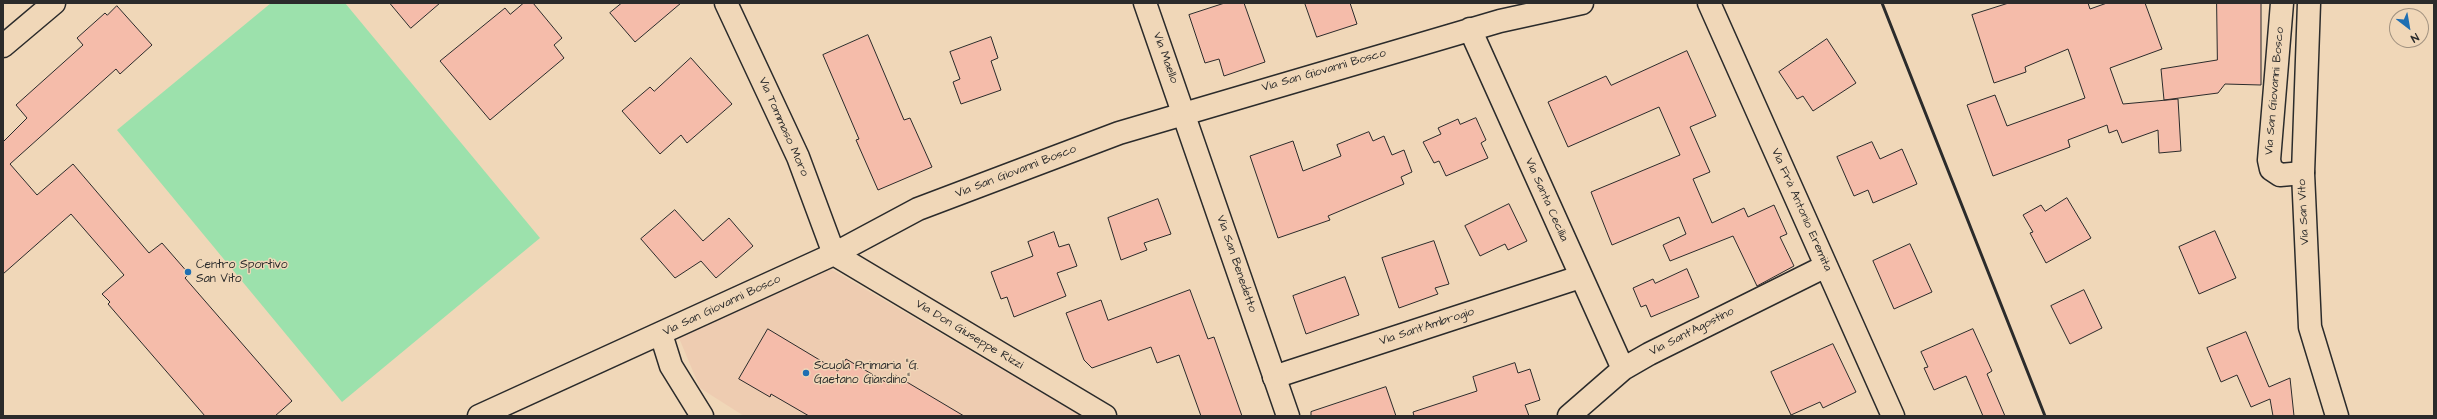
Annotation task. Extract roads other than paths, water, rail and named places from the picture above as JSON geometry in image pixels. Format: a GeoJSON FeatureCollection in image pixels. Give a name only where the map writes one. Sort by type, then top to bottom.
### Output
{"type":"FeatureCollection","features":[{"type":"Feature","properties":{"kind":"street"},"geometry":{"type":"LineString","coordinates":[[3,46],[54,3]]}},
{"type":"Feature","properties":{"kind":"street","name":"Via Tommaso Moro"},"geometry":{"type":"LineString","coordinates":[[726,3],[798,157],[834,254]]}},
{"type":"Feature","properties":{"kind":"street","name":"Via Maello"},"geometry":{"type":"LineString","coordinates":[[1145,3],[1184,113]]}},
{"type":"Feature","properties":{"kind":"street","name":"Via San Giovanni Bosco"},"geometry":{"type":"LineString","coordinates":[[479,416],[834,254],[918,209],[1119,133],[1500,21],[1582,3]]}},
{"type":"Feature","properties":{"kind":"street","name":"Via Frà Antonio Eremita"},"geometry":{"type":"LineString","coordinates":[[1709,3],[1893,416]]}},
{"type":"Feature","properties":{"kind":"street","name":"Via San Giovanni Bosco"},"geometry":{"type":"LineString","coordinates":[[2282,3],[2269,160],[2271,169],[2280,175],[2303,173]]}},
{"type":"Feature","properties":{"kind":"street","name":"Via San Vito"},"geometry":{"type":"LineString","coordinates":[[2309,3],[2303,173],[2310,327],[2337,416]]}},
{"type":"Feature","properties":{"kind":"street","name":"Via Santa Cecilia"},"geometry":{"type":"LineString","coordinates":[[1470,30],[1580,277],[1623,369]]}},
{"type":"Feature","properties":{"kind":"street","name":"Via San Benedetto"},"geometry":{"type":"LineString","coordinates":[[1184,113],[1288,416]]}},
{"type":"Feature","properties":{"kind":"street","name":"Via Don Giuseppe Rizzi"},"geometry":{"type":"LineString","coordinates":[[834,254],[1104,416]]}},
{"type":"Feature","properties":{"kind":"street","name":"Via Sant'Agostino"},"geometry":{"type":"LineString","coordinates":[[1570,416],[1623,369],[1747,304],[1826,266]]}},
{"type":"Feature","properties":{"kind":"street","name":"Via Sant'Ambrogio"},"geometry":{"type":"LineString","coordinates":[[1274,378],[1580,277]]}},
{"type":"Feature","properties":{"kind":"street"},"geometry":{"type":"LineString","coordinates":[[661,334],[671,366],[702,416]]}},
{"type":"Feature","properties":{"kind":"railway"},"geometry":{"type":"LineString","coordinates":[[1882,3],[2045,416]]}},
{"type":"Feature","properties":{"kind":"place","name":"Centro Sportivo San Vito"},"geometry":{"type":"Point","coordinates":[188,272]}},
{"type":"Feature","properties":{"kind":"place","name":"Scuola Primaria “G. Gaetano Giardino”"},"geometry":{"type":"Point","coordinates":[806,373]}}]}
